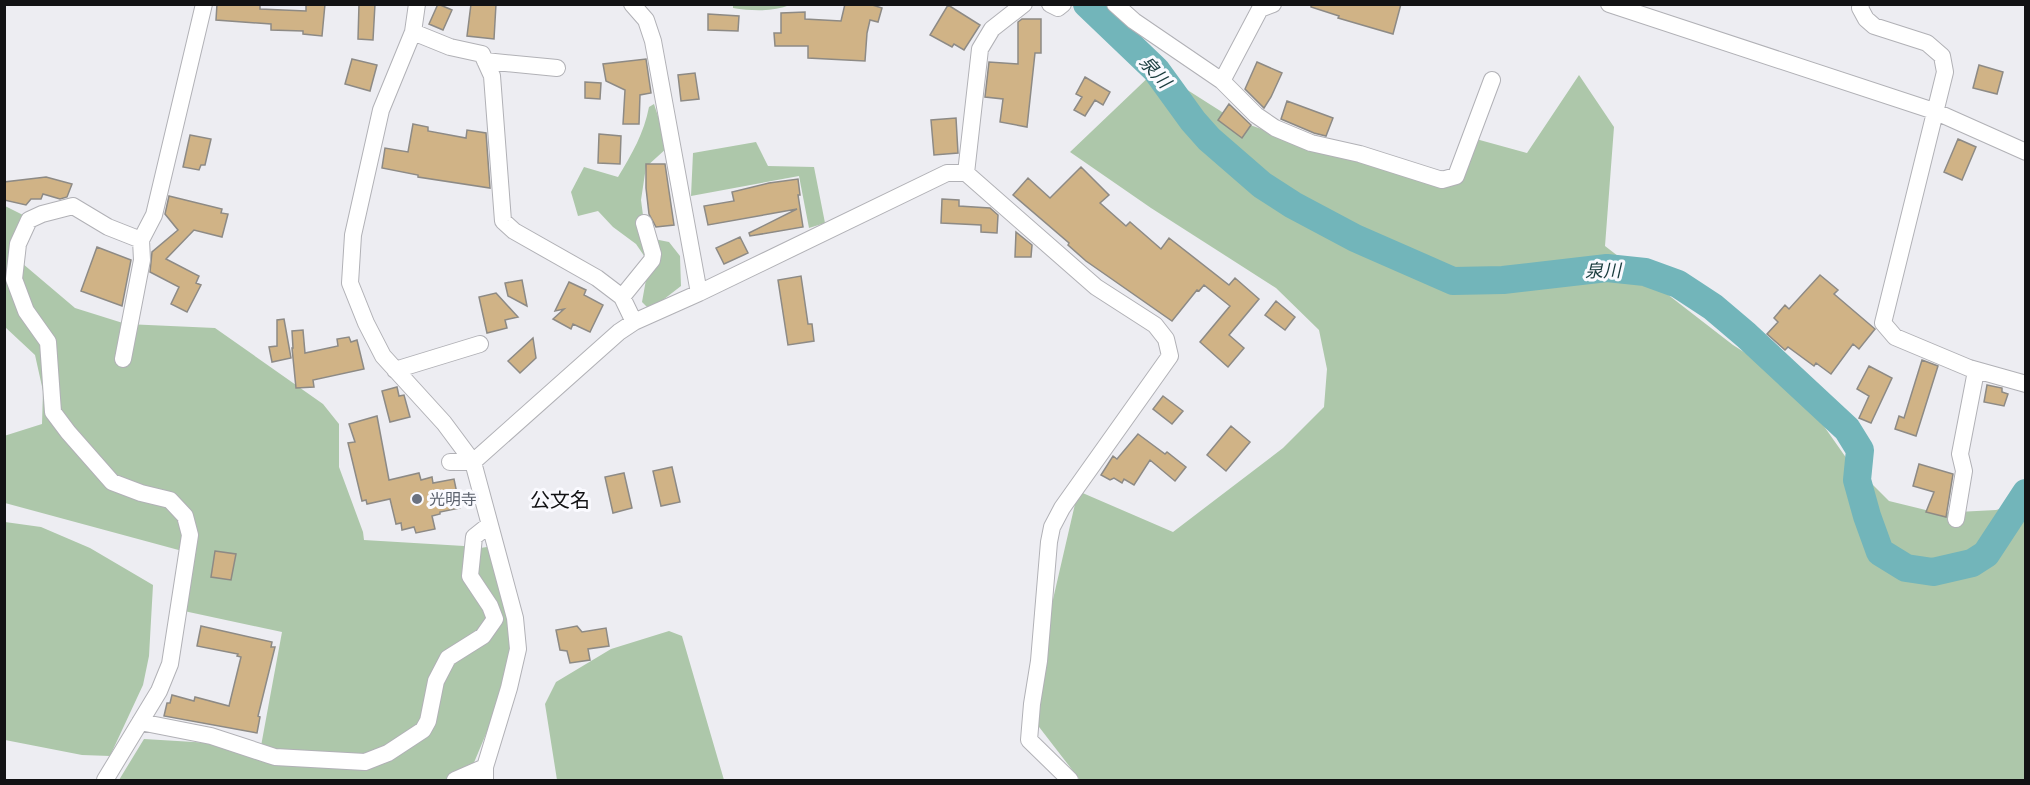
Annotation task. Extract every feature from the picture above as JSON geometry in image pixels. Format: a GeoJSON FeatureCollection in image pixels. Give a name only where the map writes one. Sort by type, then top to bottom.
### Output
{"type":"FeatureCollection","features":[{"type":"Feature","properties":{"kind":"street"},"geometry":{"type":"LineString","coordinates":[[123,359],[142,260],[141,240],[154,215],[204,4]]}},
{"type":"Feature","properties":{"kind":"street"},"geometry":{"type":"LineString","coordinates":[[417,4],[412,32],[381,110],[353,236],[350,283],[366,323],[383,356],[444,423],[473,462],[515,618],[518,649],[485,774],[455,780]]}},
{"type":"Feature","properties":{"kind":"street"},"geometry":{"type":"LineString","coordinates":[[632,4],[646,20],[654,41],[699,293]]}},
{"type":"Feature","properties":{"kind":"street"},"geometry":{"type":"LineString","coordinates":[[966,173],[980,49],[992,29],[1024,4]]}},
{"type":"Feature","properties":{"kind":"street"},"geometry":{"type":"LineString","coordinates":[[1115,4],[1134,21],[1222,81],[1256,115],[1275,128],[1311,143],[1360,154],[1442,180],[1456,176],[1492,80]]}},
{"type":"Feature","properties":{"kind":"street"},"geometry":{"type":"LineString","coordinates":[[1222,81],[1260,9],[1273,4]]}},
{"type":"Feature","properties":{"kind":"street"},"geometry":{"type":"LineString","coordinates":[[1608,4],[1934,111],[2025,152]]}},
{"type":"Feature","properties":{"kind":"street"},"geometry":{"type":"LineString","coordinates":[[1861,4],[1860,8],[1866,19],[1874,26],[1927,43],[1942,56],[1945,72],[1883,323],[1895,337],[1976,370],[2025,384]]}},
{"type":"Feature","properties":{"kind":"street"},"geometry":{"type":"LineString","coordinates":[[412,32],[450,46],[482,54],[492,76],[503,221],[514,231],[597,278],[622,297],[634,322]]}},
{"type":"Feature","properties":{"kind":"street"},"geometry":{"type":"LineString","coordinates":[[485,61],[557,68]]}},
{"type":"Feature","properties":{"kind":"street"},"geometry":{"type":"LineString","coordinates":[[450,462],[473,462],[619,332],[634,322],[947,173],[966,173],[1096,287],[1155,326],[1166,339],[1170,356],[1062,508],[1052,527],[1040,661],[1032,704],[1029,740],[1070,780]]}},
{"type":"Feature","properties":{"kind":"street"},"geometry":{"type":"LineString","coordinates":[[105,780],[159,691],[170,664],[190,535],[185,516],[170,500],[141,493],[112,482],[53,412],[48,342],[26,311],[14,279],[18,244],[29,220],[42,214],[73,206],[108,227],[141,240]]}},
{"type":"Feature","properties":{"kind":"street"},"geometry":{"type":"LineString","coordinates":[[622,297],[652,260],[653,254],[644,223]]}},
{"type":"Feature","properties":{"kind":"street"},"geometry":{"type":"LineString","coordinates":[[395,370],[480,344]]}},
{"type":"Feature","properties":{"kind":"street"},"geometry":{"type":"LineString","coordinates":[[1956,519],[1964,471],[1960,454],[1976,370]]}},
{"type":"Feature","properties":{"kind":"street"},"geometry":{"type":"LineString","coordinates":[[140,722],[211,736],[275,757],[365,762],[388,753],[423,730],[428,721],[436,681],[448,658],[483,636],[495,618],[490,606],[470,576],[474,537],[489,525]]}},
{"type":"Feature","properties":{"kind":"green space"},"geometry":{"type":"Polygon","coordinates":[[[733,4],[790,5],[776,9],[747,10],[733,8],[733,4]]]}},
{"type":"Feature","properties":{"kind":"green space"},"geometry":{"type":"Polygon","coordinates":[[[1156,70],[1233,119],[1343,158],[1456,185],[1476,139],[1527,153],[1579,75],[1614,127],[1605,246],[1733,345],[1795,385],[1847,459],[1889,501],[1938,513],[1996,510],[2025,502],[2025,780],[1080,780],[1036,723],[1048,621],[1078,491],[1173,532],[1283,448],[1324,407],[1327,369],[1319,330],[1276,288],[1151,208],[1070,152],[1156,70]]]}},
{"type":"Feature","properties":{"kind":"green space"},"geometry":{"type":"Polygon","coordinates":[[[654,104],[668,147],[646,167],[641,200],[644,223],[654,239],[669,242],[680,256],[681,286],[650,310],[642,302],[649,263],[636,244],[613,227],[598,211],[578,216],[571,192],[584,167],[618,177],[637,143],[649,107],[654,104]]]}},
{"type":"Feature","properties":{"kind":"green space"},"geometry":{"type":"Polygon","coordinates":[[[756,142],[768,166],[814,167],[825,223],[809,228],[799,176],[691,196],[693,153],[756,142]]]}},
{"type":"Feature","properties":{"kind":"green space"},"geometry":{"type":"Polygon","coordinates":[[[5,206],[25,216],[16,258],[75,308],[126,324],[215,328],[323,404],[339,424],[339,467],[364,540],[464,546],[465,573],[466,550],[487,547],[506,607],[512,648],[491,722],[473,765],[451,780],[119,780],[144,739],[261,746],[282,632],[184,611],[186,552],[5,503],[4,436],[42,424],[43,391],[35,355],[5,327],[5,206]]]}},
{"type":"Feature","properties":{"kind":"green space"},"geometry":{"type":"Polygon","coordinates":[[[5,522],[41,527],[90,548],[153,585],[149,656],[143,685],[110,756],[82,755],[5,740],[5,522]]]}},
{"type":"Feature","properties":{"kind":"green space"},"geometry":{"type":"Polygon","coordinates":[[[669,631],[682,636],[724,780],[557,780],[545,704],[556,682],[611,649],[669,631]]]}},
{"type":"Feature","properties":{"kind":"building"},"geometry":{"type":"Polygon","coordinates":[[[217,4],[260,4],[260,9],[306,11],[306,4],[325,4],[322,36],[303,34],[303,31],[271,30],[271,24],[216,20],[217,4]]]}},
{"type":"Feature","properties":{"kind":"building"},"geometry":{"type":"Polygon","coordinates":[[[359,4],[375,4],[373,40],[358,39],[359,4]]]}},
{"type":"Feature","properties":{"kind":"building"},"geometry":{"type":"Polygon","coordinates":[[[438,4],[452,10],[443,30],[429,24],[438,4]]]}},
{"type":"Feature","properties":{"kind":"building"},"geometry":{"type":"Polygon","coordinates":[[[471,4],[496,4],[494,39],[467,36],[471,4]]]}},
{"type":"Feature","properties":{"kind":"building"},"geometry":{"type":"Polygon","coordinates":[[[845,4],[869,4],[882,8],[878,22],[870,20],[865,61],[808,58],[808,46],[775,46],[774,33],[781,33],[781,13],[805,12],[805,19],[841,21],[845,4]]]}},
{"type":"Feature","properties":{"kind":"building"},"geometry":{"type":"Polygon","coordinates":[[[1311,4],[1401,4],[1393,34],[1338,18],[1339,16],[1311,7],[1311,4]]]}},
{"type":"Feature","properties":{"kind":"building"},"geometry":{"type":"Polygon","coordinates":[[[948,5],[980,25],[964,50],[954,44],[952,47],[930,35],[948,5]]]}},
{"type":"Feature","properties":{"kind":"building"},"geometry":{"type":"Polygon","coordinates":[[[708,14],[739,16],[738,31],[708,30],[708,14]]]}},
{"type":"Feature","properties":{"kind":"building"},"geometry":{"type":"Polygon","coordinates":[[[1022,19],[1041,19],[1041,53],[1035,53],[1027,127],[1000,122],[1003,99],[985,97],[989,62],[1018,64],[1018,22],[1022,19]]]}},
{"type":"Feature","properties":{"kind":"building"},"geometry":{"type":"Polygon","coordinates":[[[352,59],[377,65],[370,91],[345,84],[352,59]]]}},
{"type":"Feature","properties":{"kind":"building"},"geometry":{"type":"Polygon","coordinates":[[[646,59],[651,93],[640,95],[639,124],[623,124],[625,90],[606,81],[603,64],[646,59]]]}},
{"type":"Feature","properties":{"kind":"building"},"geometry":{"type":"Polygon","coordinates":[[[1257,62],[1282,73],[1264,108],[1245,89],[1257,62]]]}},
{"type":"Feature","properties":{"kind":"building"},"geometry":{"type":"Polygon","coordinates":[[[1979,65],[2003,72],[1997,94],[1973,88],[1979,65]]]}},
{"type":"Feature","properties":{"kind":"building"},"geometry":{"type":"Polygon","coordinates":[[[695,73],[699,99],[681,101],[678,75],[695,73]]]}},
{"type":"Feature","properties":{"kind":"building"},"geometry":{"type":"Polygon","coordinates":[[[1085,77],[1110,92],[1103,105],[1095,100],[1085,116],[1074,110],[1082,97],[1076,94],[1085,77]]]}},
{"type":"Feature","properties":{"kind":"building"},"geometry":{"type":"Polygon","coordinates":[[[585,82],[601,83],[600,99],[585,98],[585,82]]]}},
{"type":"Feature","properties":{"kind":"building"},"geometry":{"type":"Polygon","coordinates":[[[1287,101],[1333,118],[1326,136],[1281,119],[1287,101]]]}},
{"type":"Feature","properties":{"kind":"building"},"geometry":{"type":"Polygon","coordinates":[[[1229,104],[1251,125],[1242,138],[1218,120],[1229,104]]]}},
{"type":"Feature","properties":{"kind":"building"},"geometry":{"type":"Polygon","coordinates":[[[956,118],[958,153],[934,155],[931,120],[956,118]]]}},
{"type":"Feature","properties":{"kind":"building"},"geometry":{"type":"Polygon","coordinates":[[[413,124],[428,127],[428,131],[466,138],[467,130],[486,133],[490,188],[418,177],[418,175],[382,168],[385,148],[408,152],[413,124]]]}},
{"type":"Feature","properties":{"kind":"building"},"geometry":{"type":"Polygon","coordinates":[[[599,134],[621,136],[620,164],[598,163],[599,134]]]}},
{"type":"Feature","properties":{"kind":"building"},"geometry":{"type":"Polygon","coordinates":[[[190,135],[211,139],[205,165],[201,165],[199,170],[183,167],[190,135]]]}},
{"type":"Feature","properties":{"kind":"building"},"geometry":{"type":"Polygon","coordinates":[[[1958,139],[1976,147],[1962,180],[1944,172],[1958,139]]]}},
{"type":"Feature","properties":{"kind":"building"},"geometry":{"type":"Polygon","coordinates":[[[646,164],[665,164],[674,225],[656,227],[649,214],[646,164]]]}},
{"type":"Feature","properties":{"kind":"building"},"geometry":{"type":"Polygon","coordinates":[[[1081,167],[1109,195],[1100,203],[1126,226],[1130,222],[1161,249],[1169,238],[1229,285],[1235,278],[1259,299],[1229,335],[1244,348],[1228,367],[1200,342],[1230,306],[1204,285],[1199,291],[1197,290],[1172,321],[1086,261],[1068,245],[1069,243],[1013,195],[1028,178],[1050,198],[1081,167]]]}},
{"type":"Feature","properties":{"kind":"building"},"geometry":{"type":"Polygon","coordinates":[[[46,177],[72,184],[67,197],[60,199],[43,194],[41,199],[31,199],[26,205],[4,200],[4,182],[46,177]]]}},
{"type":"Feature","properties":{"kind":"building"},"geometry":{"type":"Polygon","coordinates":[[[798,179],[803,227],[750,236],[749,233],[797,209],[708,225],[704,206],[734,201],[732,192],[798,179]]]}},
{"type":"Feature","properties":{"kind":"building"},"geometry":{"type":"Polygon","coordinates":[[[169,196],[222,209],[221,213],[228,214],[222,237],[194,230],[166,259],[199,276],[196,283],[201,285],[187,312],[171,304],[179,287],[150,272],[152,252],[178,230],[165,214],[169,196]]]}},
{"type":"Feature","properties":{"kind":"building"},"geometry":{"type":"Polygon","coordinates":[[[942,199],[959,200],[959,206],[990,208],[998,215],[997,233],[981,232],[981,225],[941,223],[942,199]]]}},
{"type":"Feature","properties":{"kind":"building"},"geometry":{"type":"Polygon","coordinates":[[[1016,232],[1032,245],[1031,257],[1015,257],[1016,232]]]}},
{"type":"Feature","properties":{"kind":"building"},"geometry":{"type":"Polygon","coordinates":[[[740,237],[748,253],[724,264],[716,248],[740,237]]]}},
{"type":"Feature","properties":{"kind":"building"},"geometry":{"type":"Polygon","coordinates":[[[97,247],[131,260],[122,306],[81,291],[97,247]]]}},
{"type":"Feature","properties":{"kind":"building"},"geometry":{"type":"Polygon","coordinates":[[[1820,275],[1838,290],[1834,294],[1875,329],[1859,349],[1853,344],[1831,374],[1816,363],[1814,366],[1788,347],[1785,350],[1767,334],[1778,322],[1774,318],[1785,305],[1789,309],[1820,275]]]}},
{"type":"Feature","properties":{"kind":"building"},"geometry":{"type":"Polygon","coordinates":[[[801,276],[808,324],[812,324],[814,341],[788,345],[778,280],[801,276]]]}},
{"type":"Feature","properties":{"kind":"building"},"geometry":{"type":"Polygon","coordinates":[[[522,280],[527,306],[508,296],[505,283],[522,280]]]}},
{"type":"Feature","properties":{"kind":"building"},"geometry":{"type":"Polygon","coordinates":[[[569,282],[586,290],[584,295],[603,305],[590,332],[573,324],[571,329],[553,319],[564,309],[555,311],[569,282]]]}},
{"type":"Feature","properties":{"kind":"building"},"geometry":{"type":"Polygon","coordinates":[[[496,293],[518,317],[505,320],[507,328],[487,333],[479,297],[496,293]]]}},
{"type":"Feature","properties":{"kind":"building"},"geometry":{"type":"Polygon","coordinates":[[[1276,301],[1295,317],[1285,330],[1265,315],[1276,301]]]}},
{"type":"Feature","properties":{"kind":"building"},"geometry":{"type":"Polygon","coordinates":[[[284,319],[291,358],[272,362],[269,347],[277,346],[277,320],[284,319]]]}},
{"type":"Feature","properties":{"kind":"building"},"geometry":{"type":"Polygon","coordinates":[[[303,330],[305,353],[338,346],[337,339],[349,337],[351,342],[357,340],[364,369],[313,380],[314,387],[296,388],[292,331],[303,330]]]}},
{"type":"Feature","properties":{"kind":"building"},"geometry":{"type":"Polygon","coordinates":[[[533,338],[536,358],[520,373],[508,361],[533,338]]]}},
{"type":"Feature","properties":{"kind":"building"},"geometry":{"type":"Polygon","coordinates":[[[1922,360],[1938,366],[1916,436],[1895,429],[1899,416],[1904,418],[1922,360]]]}},
{"type":"Feature","properties":{"kind":"building"},"geometry":{"type":"Polygon","coordinates":[[[1869,366],[1892,378],[1871,423],[1859,418],[1869,396],[1857,389],[1869,366]]]}},
{"type":"Feature","properties":{"kind":"building"},"geometry":{"type":"Polygon","coordinates":[[[1987,385],[2002,388],[2002,392],[2008,394],[2004,406],[1984,402],[1987,385]]]}},
{"type":"Feature","properties":{"kind":"building"},"geometry":{"type":"Polygon","coordinates":[[[397,387],[399,396],[404,395],[410,417],[390,422],[382,391],[397,387]]]}},
{"type":"Feature","properties":{"kind":"building"},"geometry":{"type":"Polygon","coordinates":[[[1163,396],[1183,411],[1172,424],[1153,409],[1163,396]]]}},
{"type":"Feature","properties":{"kind":"building"},"geometry":{"type":"Polygon","coordinates":[[[377,416],[389,480],[419,473],[421,480],[432,477],[433,483],[454,479],[460,508],[432,516],[435,529],[416,533],[414,527],[402,530],[401,523],[396,524],[390,499],[367,504],[366,500],[362,501],[348,443],[355,442],[349,424],[377,416]]]}},
{"type":"Feature","properties":{"kind":"building"},"geometry":{"type":"Polygon","coordinates":[[[1231,426],[1250,442],[1226,471],[1207,455],[1231,426]]]}},
{"type":"Feature","properties":{"kind":"building"},"geometry":{"type":"Polygon","coordinates":[[[1138,434],[1186,467],[1175,481],[1150,460],[1134,485],[1124,479],[1122,483],[1114,478],[1110,480],[1101,475],[1113,456],[1117,459],[1138,434]]]}},
{"type":"Feature","properties":{"kind":"building"},"geometry":{"type":"Polygon","coordinates":[[[1919,464],[1953,474],[1946,517],[1926,512],[1934,492],[1913,486],[1919,464]]]}},
{"type":"Feature","properties":{"kind":"building"},"geometry":{"type":"Polygon","coordinates":[[[672,467],[680,502],[661,506],[653,471],[672,467]]]}},
{"type":"Feature","properties":{"kind":"building"},"geometry":{"type":"Polygon","coordinates":[[[624,473],[632,508],[613,513],[605,477],[624,473]]]}},
{"type":"Feature","properties":{"kind":"building"},"geometry":{"type":"Polygon","coordinates":[[[215,551],[236,554],[231,580],[211,577],[215,551]]]}},
{"type":"Feature","properties":{"kind":"building"},"geometry":{"type":"Polygon","coordinates":[[[201,626],[272,642],[271,647],[275,647],[258,716],[260,717],[257,733],[164,716],[167,703],[170,703],[172,695],[194,701],[195,697],[229,706],[241,657],[237,656],[238,654],[197,646],[201,626]]]}},
{"type":"Feature","properties":{"kind":"building"},"geometry":{"type":"Polygon","coordinates":[[[577,626],[582,632],[606,628],[609,646],[588,649],[590,660],[570,663],[567,651],[560,650],[556,630],[577,626]]]}},
{"type":"Feature","properties":{"kind":"waterway","name":"泉川"},"geometry":{"type":"LineString","coordinates":[[1087,4],[1156,70],[1209,139],[1262,185],[1293,205],[1355,238],[1453,281],[1503,280],[1607,268],[1645,272],[1678,284],[1713,307],[1847,429],[1860,450],[1857,480],[1880,552],[1906,568],[1933,572],[1972,563],[1986,554],[2026,493]]}},
{"type":"Feature","properties":{"kind":"place","name":"光明寺"},"geometry":{"type":"Point","coordinates":[417,499]}},
{"type":"Feature","properties":{"kind":"district","name":"公文名"},"geometry":{"type":"Point","coordinates":[560,500]}}]}
